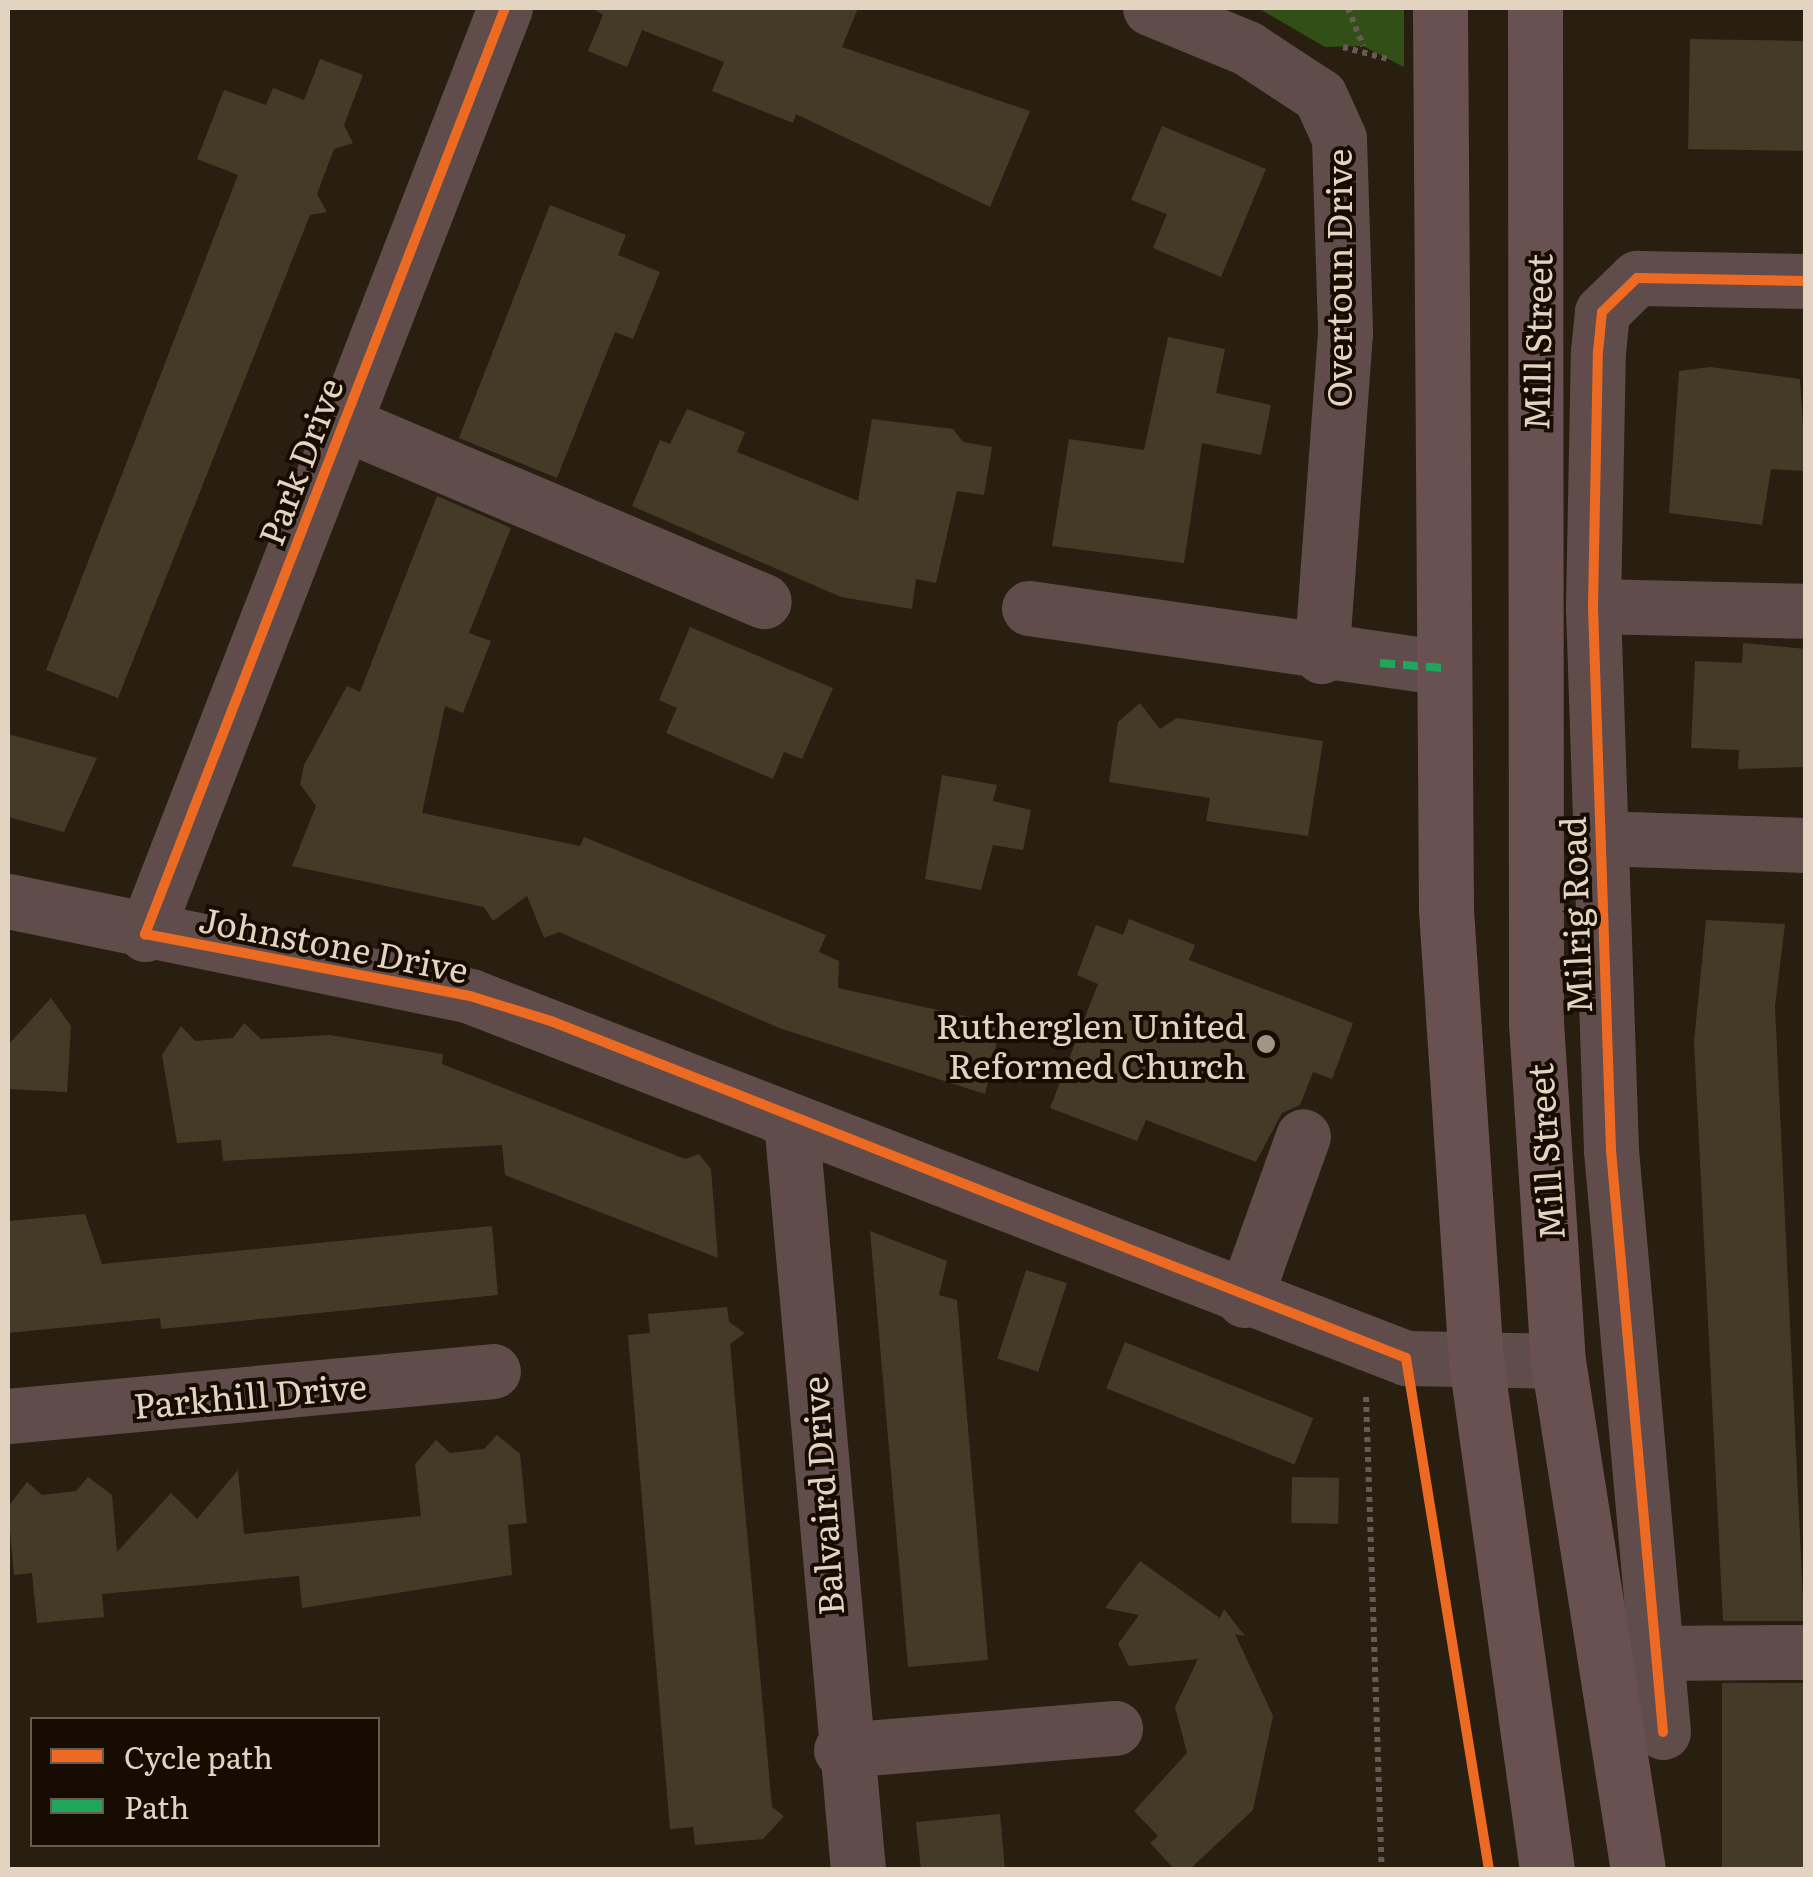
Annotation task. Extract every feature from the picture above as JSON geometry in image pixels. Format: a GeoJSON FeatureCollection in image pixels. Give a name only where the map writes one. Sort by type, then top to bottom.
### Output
{"type":"FeatureCollection","features":[{"type":"Feature","properties":{"kind":"main road"},"geometry":{"type":"LineString","coordinates":[[1440,8],[1446,910],[1476,1361],[1546,1870]]}},
{"type":"Feature","properties":{"kind":"main road","name":"Mill Street"},"geometry":{"type":"LineString","coordinates":[[1534,8],[1536,1022],[1558,1361],[1638,1870]]}},
{"type":"Feature","properties":{"kind":"street","name":"Park Drive"},"geometry":{"type":"LineString","coordinates":[[145,934],[505,8]]}},
{"type":"Feature","properties":{"kind":"street","name":"Overtoun Drive"},"geometry":{"type":"LineString","coordinates":[[1150,8],[1248,48],[1320,96],[1338,138],[1344,332],[1322,656]]}},
{"type":"Feature","properties":{"kind":"street","name":"Milrig Road"},"geometry":{"type":"LineString","coordinates":[[1663,1732],[1652,1653],[1611,1150],[1593,606],[1602,312],[1637,278],[1806,282]]}},
{"type":"Feature","properties":{"kind":"street"},"geometry":{"type":"LineString","coordinates":[[344,423],[764,601]]}},
{"type":"Feature","properties":{"kind":"street"},"geometry":{"type":"LineString","coordinates":[[1593,606],[1806,611]]}},
{"type":"Feature","properties":{"kind":"street"},"geometry":{"type":"LineString","coordinates":[[1029,608],[1322,656],[1442,668]]}},
{"type":"Feature","properties":{"kind":"street"},"geometry":{"type":"LineString","coordinates":[[1598,838],[1806,845]]}},
{"type":"Feature","properties":{"kind":"street","name":"Johnstone Drive"},"geometry":{"type":"LineString","coordinates":[[8,901],[145,934],[470,996],[1244,1300],[1406,1358],[1558,1361]]}},
{"type":"Feature","properties":{"kind":"street","name":"Balvaird Drive"},"geometry":{"type":"LineString","coordinates":[[791,1121],[841,1750],[858,1870]]}},
{"type":"Feature","properties":{"kind":"street"},"geometry":{"type":"LineString","coordinates":[[1244,1300],[1303,1136]]}},
{"type":"Feature","properties":{"kind":"street","name":"Parkhill Drive"},"geometry":{"type":"LineString","coordinates":[[8,1416],[493,1371]]}},
{"type":"Feature","properties":{"kind":"street"},"geometry":{"type":"LineString","coordinates":[[1652,1653],[1806,1652]]}},
{"type":"Feature","properties":{"kind":"street"},"geometry":{"type":"LineString","coordinates":[[841,1750],[1115,1728]]}},
{"type":"Feature","properties":{"kind":"path"},"geometry":{"type":"LineString","coordinates":[[1348,8],[1362,46]]}},
{"type":"Feature","properties":{"kind":"path"},"geometry":{"type":"LineString","coordinates":[[1364,1341],[1382,1870]]}},
{"type":"Feature","properties":{"kind":"green space"},"geometry":{"type":"Polygon","coordinates":[[[1258,8],[1404,8],[1404,67],[1363,46],[1325,47],[1258,8]]]}},
{"type":"Feature","properties":{"kind":"building"},"geometry":{"type":"Polygon","coordinates":[[[592,8],[858,8],[842,47],[1030,111],[990,207],[796,114],[793,123],[712,91],[724,62],[642,30],[627,67],[588,51],[603,15],[592,8]]]}},
{"type":"Feature","properties":{"kind":"building"},"geometry":{"type":"Polygon","coordinates":[[[1690,39],[1805,41],[1803,151],[1688,149],[1690,39]]]}},
{"type":"Feature","properties":{"kind":"building"},"geometry":{"type":"Polygon","coordinates":[[[320,59],[363,75],[344,125],[353,143],[334,149],[317,194],[327,212],[310,215],[118,698],[46,670],[238,175],[197,159],[224,90],[266,105],[273,88],[304,100],[320,59]]]}},
{"type":"Feature","properties":{"kind":"building"},"geometry":{"type":"Polygon","coordinates":[[[1162,126],[1266,169],[1221,277],[1153,248],[1167,214],[1131,200],[1162,126]]]}},
{"type":"Feature","properties":{"kind":"building"},"geometry":{"type":"Polygon","coordinates":[[[550,205],[626,235],[618,255],[660,272],[633,339],[615,332],[557,478],[459,438],[550,205]]]}},
{"type":"Feature","properties":{"kind":"building"},"geometry":{"type":"Polygon","coordinates":[[[1168,337],[1225,349],[1216,393],[1271,405],[1261,455],[1202,443],[1184,563],[1052,546],[1069,439],[1144,450],[1168,337]]]}},
{"type":"Feature","properties":{"kind":"building"},"geometry":{"type":"Polygon","coordinates":[[[1710,367],[1800,379],[1806,471],[1771,469],[1762,525],[1669,513],[1679,371],[1710,367]]]}},
{"type":"Feature","properties":{"kind":"building"},"geometry":{"type":"Polygon","coordinates":[[[687,409],[745,432],[737,452],[858,501],[872,419],[953,429],[963,442],[992,447],[984,495],[957,491],[936,583],[916,579],[912,609],[841,597],[632,506],[660,440],[670,444],[687,409]]]}},
{"type":"Feature","properties":{"kind":"building"},"geometry":{"type":"Polygon","coordinates":[[[437,496],[511,528],[469,633],[491,641],[463,713],[445,706],[422,813],[580,846],[584,837],[826,935],[819,952],[839,961],[838,988],[1001,1024],[985,1094],[779,1028],[559,932],[544,938],[527,896],[493,921],[484,907],[292,866],[316,806],[300,784],[304,765],[347,686],[360,692],[437,496]]]}},
{"type":"Feature","properties":{"kind":"building"},"geometry":{"type":"Polygon","coordinates":[[[690,627],[833,688],[802,759],[784,752],[773,779],[666,733],[677,708],[659,700],[690,627]]]}},
{"type":"Feature","properties":{"kind":"building"},"geometry":{"type":"Polygon","coordinates":[[[1743,643],[1806,649],[1806,767],[1738,769],[1739,750],[1691,748],[1695,661],[1742,663],[1743,643]]]}},
{"type":"Feature","properties":{"kind":"building"},"geometry":{"type":"Polygon","coordinates":[[[1140,703],[1160,729],[1177,718],[1323,741],[1308,836],[1206,821],[1210,798],[1109,782],[1118,722],[1140,703]]]}},
{"type":"Feature","properties":{"kind":"building"},"geometry":{"type":"Polygon","coordinates":[[[8,734],[97,758],[64,832],[8,817],[8,734]]]}},
{"type":"Feature","properties":{"kind":"building"},"geometry":{"type":"Polygon","coordinates":[[[942,775],[997,785],[993,801],[1031,810],[1023,850],[993,845],[981,890],[925,879],[942,775]]]}},
{"type":"Feature","properties":{"kind":"building","name":"Rutherglen United Reformed Church"},"geometry":{"type":"Polygon","coordinates":[[[1129,919],[1195,945],[1189,960],[1353,1023],[1332,1079],[1313,1072],[1300,1105],[1282,1113],[1256,1162],[1146,1120],[1137,1141],[1050,1108],[1098,984],[1077,975],[1096,925],[1123,935],[1129,919]]]}},
{"type":"Feature","properties":{"kind":"building"},"geometry":{"type":"Polygon","coordinates":[[[1706,920],[1785,924],[1775,1006],[1804,1621],[1723,1621],[1694,1042],[1706,920]]]}},
{"type":"Feature","properties":{"kind":"building"},"geometry":{"type":"Polygon","coordinates":[[[51,998],[71,1026],[67,1092],[8,1089],[8,1045],[51,998]]]}},
{"type":"Feature","properties":{"kind":"building"},"geometry":{"type":"Polygon","coordinates":[[[244,1023],[261,1039],[330,1035],[443,1054],[442,1064],[685,1159],[699,1154],[711,1169],[718,1258],[505,1175],[502,1145],[223,1161],[221,1140],[177,1143],[162,1055],[181,1026],[195,1041],[233,1038],[244,1023]]]}},
{"type":"Feature","properties":{"kind":"building"},"geometry":{"type":"Polygon","coordinates":[[[85,1214],[102,1264],[492,1226],[498,1295],[161,1329],[160,1318],[8,1333],[8,1221],[85,1214]]]}},
{"type":"Feature","properties":{"kind":"building"},"geometry":{"type":"Polygon","coordinates":[[[870,1231],[947,1261],[939,1295],[957,1300],[988,1660],[908,1667],[870,1231]]]}},
{"type":"Feature","properties":{"kind":"building"},"geometry":{"type":"Polygon","coordinates":[[[1026,1270],[1067,1283],[1038,1372],[997,1358],[1026,1270]]]}},
{"type":"Feature","properties":{"kind":"building"},"geometry":{"type":"Polygon","coordinates":[[[727,1307],[729,1322],[745,1333],[730,1344],[772,1807],[784,1816],[763,1839],[695,1845],[693,1827],[670,1829],[628,1335],[650,1333],[648,1314],[727,1307]]]}},
{"type":"Feature","properties":{"kind":"building"},"geometry":{"type":"Polygon","coordinates":[[[1125,1342],[1313,1418],[1294,1464],[1106,1388],[1125,1342]]]}},
{"type":"Feature","properties":{"kind":"building"},"geometry":{"type":"Polygon","coordinates":[[[497,1435],[520,1454],[527,1523],[508,1525],[512,1575],[302,1608],[299,1576],[102,1594],[104,1617],[37,1623],[32,1573],[14,1575],[8,1507],[27,1482],[42,1495],[76,1491],[88,1477],[112,1495],[117,1552],[171,1493],[197,1519],[238,1470],[244,1534],[421,1516],[415,1464],[436,1440],[450,1453],[484,1449],[497,1435]]]}},
{"type":"Feature","properties":{"kind":"building"},"geometry":{"type":"Polygon","coordinates":[[[1292,1477],[1339,1478],[1338,1524],[1291,1523],[1292,1477]]]}},
{"type":"Feature","properties":{"kind":"building"},"geometry":{"type":"Polygon","coordinates":[[[1140,1561],[1220,1618],[1224,1609],[1245,1636],[1235,1634],[1273,1716],[1253,1810],[1189,1870],[1175,1870],[1150,1843],[1158,1836],[1134,1811],[1187,1753],[1175,1707],[1198,1659],[1129,1666],[1118,1644],[1139,1615],[1105,1608],[1140,1561]]]}},
{"type":"Feature","properties":{"kind":"building"},"geometry":{"type":"Polygon","coordinates":[[[1722,1683],[1803,1683],[1803,1870],[1722,1870],[1722,1683]]]}},
{"type":"Feature","properties":{"kind":"building"},"geometry":{"type":"Polygon","coordinates":[[[1000,1814],[1005,1870],[921,1870],[916,1822],[1000,1814]]]}},
{"type":"Feature","properties":{"kind":"marked path"},"geometry":{"type":"LineString","coordinates":[[1380,663],[1443,668]]}},
{"type":"Feature","properties":{"kind":"cycle path"},"geometry":{"type":"LineString","coordinates":[[505,8],[145,934],[470,996],[551,1021],[1406,1358],[1489,1870]]}},
{"type":"Feature","properties":{"kind":"cycle path"},"geometry":{"type":"LineString","coordinates":[[1663,1732],[1611,1150],[1593,606],[1598,352],[1602,312],[1637,278],[1806,281]]}},
{"type":"Feature","properties":{"kind":"place","name":"Rutherglen United Reformed Church"},"geometry":{"type":"Point","coordinates":[1266,1044]}}]}
